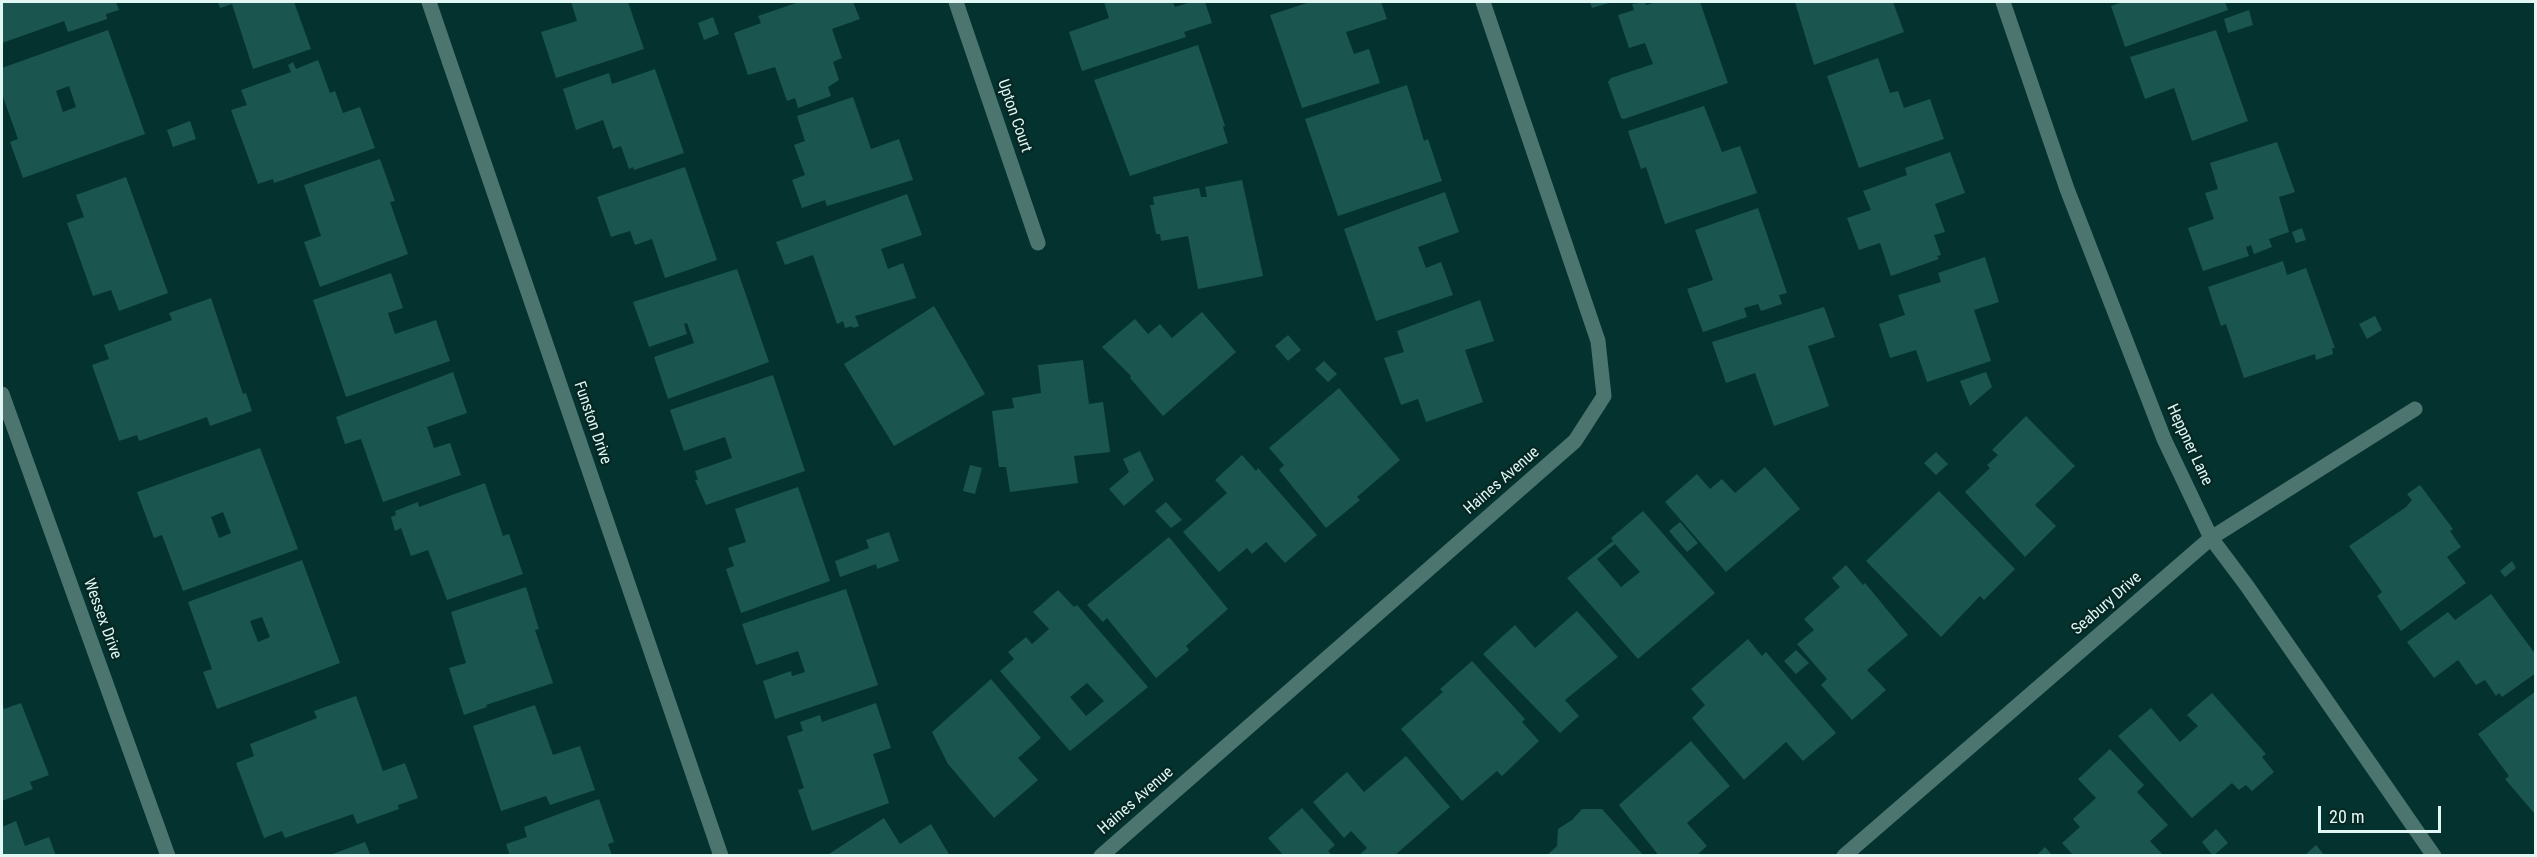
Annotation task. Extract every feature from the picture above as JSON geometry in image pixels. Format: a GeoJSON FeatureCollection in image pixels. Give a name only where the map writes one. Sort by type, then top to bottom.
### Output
{"type":"FeatureCollection","features":[{"type":"Feature","properties":{"kind":"street","name":"Funston Drive"},"geometry":{"type":"LineString","coordinates":[[429,2],[721,855]]}},
{"type":"Feature","properties":{"kind":"street","name":"Upton Court"},"geometry":{"type":"LineString","coordinates":[[956,2],[1038,243]]}},
{"type":"Feature","properties":{"kind":"street","name":"Haines Avenue"},"geometry":{"type":"LineString","coordinates":[[1101,855],[1575,441],[1604,396],[1598,341],[1483,2]]}},
{"type":"Feature","properties":{"kind":"street","name":"Heppner Lane"},"geometry":{"type":"LineString","coordinates":[[2003,2],[2067,189],[2159,428],[2211,538],[2434,855]]}},
{"type":"Feature","properties":{"kind":"street","name":"Wessex Drive"},"geometry":{"type":"LineString","coordinates":[[2,394],[168,855]]}},
{"type":"Feature","properties":{"kind":"street","name":"Seabury Drive"},"geometry":{"type":"LineString","coordinates":[[1844,855],[2211,538],[2415,409]]}},
{"type":"Feature","properties":{"kind":"building"},"geometry":{"type":"Polygon","coordinates":[[[2,2],[116,2],[119,10],[106,14],[107,19],[68,32],[64,21],[2,43],[2,2]]]}},
{"type":"Feature","properties":{"kind":"building"},"geometry":{"type":"Polygon","coordinates":[[[218,2],[294,2],[311,49],[253,69],[232,4],[220,8],[218,2]]]}},
{"type":"Feature","properties":{"kind":"building"},"geometry":{"type":"Polygon","coordinates":[[[571,2],[628,2],[644,49],[556,78],[541,32],[577,21],[571,2]]]}},
{"type":"Feature","properties":{"kind":"building"},"geometry":{"type":"Polygon","coordinates":[[[799,2],[853,2],[860,19],[832,29],[842,58],[833,62],[839,80],[828,87],[831,96],[798,108],[795,98],[787,101],[775,67],[748,75],[734,33],[761,23],[758,16],[799,2]]]}},
{"type":"Feature","properties":{"kind":"building"},"geometry":{"type":"Polygon","coordinates":[[[1104,2],[1173,2],[1175,7],[1191,2],[1205,2],[1212,23],[1184,32],[1186,37],[1082,71],[1069,32],[1109,18],[1104,2]]]}},
{"type":"Feature","properties":{"kind":"building"},"geometry":{"type":"Polygon","coordinates":[[[1310,2],[1381,2],[1387,19],[1346,32],[1354,54],[1369,49],[1380,83],[1302,108],[1270,15],[1310,2]]]}},
{"type":"Feature","properties":{"kind":"building"},"geometry":{"type":"Polygon","coordinates":[[[1590,2],[1612,2],[1592,8],[1590,2]]]}},
{"type":"Feature","properties":{"kind":"building"},"geometry":{"type":"Polygon","coordinates":[[[1645,2],[1646,5],[1656,2],[1700,2],[1728,83],[1624,119],[1621,118],[1608,82],[1611,78],[1653,64],[1645,43],[1629,48],[1618,15],[1634,10],[1632,4],[1645,2]]]}},
{"type":"Feature","properties":{"kind":"building"},"geometry":{"type":"Polygon","coordinates":[[[1795,2],[1893,2],[1904,32],[1814,65],[1795,2]]]}},
{"type":"Feature","properties":{"kind":"building"},"geometry":{"type":"Polygon","coordinates":[[[2123,2],[2225,2],[2228,10],[2125,47],[2111,6],[2123,2]]]}},
{"type":"Feature","properties":{"kind":"building"},"geometry":{"type":"Polygon","coordinates":[[[2249,10],[2253,25],[2228,33],[2224,19],[2249,10]]]}},
{"type":"Feature","properties":{"kind":"building"},"geometry":{"type":"Polygon","coordinates":[[[713,17],[719,34],[704,40],[698,23],[713,17]]]}},
{"type":"Feature","properties":{"kind":"building"},"geometry":{"type":"Polygon","coordinates":[[[108,30],[145,134],[23,178],[10,142],[18,139],[2,94],[2,68],[108,30]],[[69,86],[56,91],[63,112],[76,107],[69,86]]]}},
{"type":"Feature","properties":{"kind":"building"},"geometry":{"type":"Polygon","coordinates":[[[2216,30],[2248,121],[2192,141],[2174,88],[2145,99],[2130,57],[2216,30]]]}},
{"type":"Feature","properties":{"kind":"building"},"geometry":{"type":"Polygon","coordinates":[[[1198,45],[1225,126],[1223,127],[1228,143],[1130,176],[1094,80],[1198,45]]]}},
{"type":"Feature","properties":{"kind":"building"},"geometry":{"type":"Polygon","coordinates":[[[1878,58],[1890,93],[1898,91],[1904,108],[1930,99],[1944,139],[1859,168],[1827,76],[1878,58]]]}},
{"type":"Feature","properties":{"kind":"building"},"geometry":{"type":"Polygon","coordinates":[[[318,60],[330,93],[335,91],[343,113],[360,107],[375,148],[274,183],[273,179],[258,184],[231,110],[247,105],[241,90],[291,72],[288,65],[293,62],[296,69],[318,60]]]}},
{"type":"Feature","properties":{"kind":"building"},"geometry":{"type":"Polygon","coordinates":[[[655,69],[684,153],[634,170],[633,167],[629,169],[621,146],[613,149],[603,120],[576,130],[563,89],[609,73],[612,84],[655,69]]]}},
{"type":"Feature","properties":{"kind":"building"},"geometry":{"type":"Polygon","coordinates":[[[1407,85],[1424,141],[1428,139],[1442,181],[1338,216],[1305,119],[1407,85]]]}},
{"type":"Feature","properties":{"kind":"building"},"geometry":{"type":"Polygon","coordinates":[[[853,97],[871,149],[899,139],[913,180],[827,206],[825,200],[802,208],[792,180],[805,175],[794,145],[805,141],[797,116],[853,97]]]}},
{"type":"Feature","properties":{"kind":"building"},"geometry":{"type":"Polygon","coordinates":[[[1704,106],[1722,152],[1740,146],[1757,193],[1665,224],[1646,167],[1641,169],[1628,131],[1704,106]]]}},
{"type":"Feature","properties":{"kind":"building"},"geometry":{"type":"Polygon","coordinates":[[[190,121],[196,139],[173,147],[167,130],[190,121]]]}},
{"type":"Feature","properties":{"kind":"building"},"geometry":{"type":"Polygon","coordinates":[[[2277,142],[2295,192],[2279,197],[2289,232],[2269,239],[2272,247],[2254,254],[2251,245],[2246,247],[2249,256],[2203,271],[2188,228],[2214,219],[2205,193],[2218,189],[2210,163],[2277,142]]]}},
{"type":"Feature","properties":{"kind":"building"},"geometry":{"type":"Polygon","coordinates":[[[1950,152],[1965,193],[1935,204],[1945,232],[1934,235],[1941,255],[1937,256],[1939,259],[1891,276],[1880,243],[1859,250],[1847,218],[1871,210],[1863,191],[1907,175],[1905,168],[1950,152]]]}},
{"type":"Feature","properties":{"kind":"building"},"geometry":{"type":"Polygon","coordinates":[[[380,159],[395,201],[390,202],[408,254],[320,287],[304,242],[321,236],[304,185],[380,159]]]}},
{"type":"Feature","properties":{"kind":"building"},"geometry":{"type":"Polygon","coordinates":[[[685,167],[717,260],[665,278],[652,239],[635,245],[630,231],[611,237],[597,197],[685,167]]]}},
{"type":"Feature","properties":{"kind":"building"},"geometry":{"type":"Polygon","coordinates":[[[126,177],[168,293],[119,311],[111,290],[93,296],[67,223],[84,217],[76,195],[126,177]]]}},
{"type":"Feature","properties":{"kind":"building"},"geometry":{"type":"Polygon","coordinates":[[[1242,180],[1263,276],[1198,289],[1188,236],[1161,241],[1160,234],[1156,234],[1150,205],[1154,205],[1153,197],[1199,188],[1201,197],[1207,197],[1205,187],[1242,180]]]}},
{"type":"Feature","properties":{"kind":"building"},"geometry":{"type":"Polygon","coordinates":[[[1445,192],[1459,232],[1418,247],[1426,268],[1441,262],[1453,295],[1376,321],[1344,229],[1445,192]]]}},
{"type":"Feature","properties":{"kind":"building"},"geometry":{"type":"Polygon","coordinates":[[[907,194],[922,235],[881,249],[888,269],[903,263],[916,298],[855,316],[859,326],[853,328],[852,326],[845,328],[843,321],[837,324],[813,255],[785,265],[776,242],[907,194]]]}},
{"type":"Feature","properties":{"kind":"building"},"geometry":{"type":"Polygon","coordinates":[[[1758,208],[1787,293],[1779,295],[1782,304],[1761,311],[1758,304],[1744,308],[1747,317],[1703,332],[1687,289],[1713,280],[1695,230],[1758,208]]]}},
{"type":"Feature","properties":{"kind":"building"},"geometry":{"type":"Polygon","coordinates":[[[2302,228],[2306,240],[2296,243],[2292,232],[2302,228]]]}},
{"type":"Feature","properties":{"kind":"building"},"geometry":{"type":"Polygon","coordinates":[[[1985,257],[1999,302],[1974,310],[1991,361],[1927,382],[1916,350],[1890,358],[1879,324],[1905,315],[1898,295],[1941,282],[1938,273],[1985,257]]]}},
{"type":"Feature","properties":{"kind":"building"},"geometry":{"type":"Polygon","coordinates":[[[2283,261],[2287,275],[2306,268],[2335,348],[2332,348],[2333,354],[2316,360],[2315,354],[2244,378],[2226,324],[2221,326],[2208,287],[2283,261]]]}},
{"type":"Feature","properties":{"kind":"building"},"geometry":{"type":"Polygon","coordinates":[[[737,269],[769,362],[668,399],[654,357],[694,343],[687,323],[684,324],[687,334],[649,347],[633,302],[737,269]]]}},
{"type":"Feature","properties":{"kind":"building"},"geometry":{"type":"Polygon","coordinates":[[[391,273],[403,308],[388,313],[395,334],[436,320],[450,361],[346,397],[313,300],[391,273]]]}},
{"type":"Feature","properties":{"kind":"building"},"geometry":{"type":"Polygon","coordinates":[[[211,298],[243,394],[246,393],[252,411],[210,426],[207,417],[139,441],[137,435],[119,441],[92,365],[109,359],[104,345],[172,320],[169,313],[211,298]]]}},
{"type":"Feature","properties":{"kind":"building"},"geometry":{"type":"Polygon","coordinates":[[[1480,300],[1494,341],[1465,350],[1483,402],[1426,422],[1418,399],[1401,405],[1384,358],[1404,352],[1397,331],[1480,300]]]}},
{"type":"Feature","properties":{"kind":"building"},"geometry":{"type":"Polygon","coordinates":[[[934,306],[985,394],[894,446],[844,364],[934,306]]]}},
{"type":"Feature","properties":{"kind":"building"},"geometry":{"type":"Polygon","coordinates":[[[1824,307],[1835,337],[1808,346],[1829,406],[1774,426],[1755,373],[1726,383],[1712,342],[1824,307]]]}},
{"type":"Feature","properties":{"kind":"building"},"geometry":{"type":"Polygon","coordinates":[[[1202,312],[1236,352],[1163,416],[1130,378],[1131,376],[1102,347],[1135,319],[1148,334],[1160,324],[1172,338],[1202,312]]]}},
{"type":"Feature","properties":{"kind":"building"},"geometry":{"type":"Polygon","coordinates":[[[2375,316],[2382,330],[2367,339],[2359,324],[2375,316]]]}},
{"type":"Feature","properties":{"kind":"building"},"geometry":{"type":"Polygon","coordinates":[[[1288,335],[1301,350],[1288,361],[1275,346],[1288,335]]]}},
{"type":"Feature","properties":{"kind":"building"},"geometry":{"type":"Polygon","coordinates":[[[1083,360],[1089,404],[1103,402],[1110,452],[1074,456],[1078,483],[1010,492],[1006,467],[999,467],[992,411],[1014,408],[1012,398],[1041,393],[1038,365],[1083,360]]]}},
{"type":"Feature","properties":{"kind":"building"},"geometry":{"type":"Polygon","coordinates":[[[1324,361],[1337,374],[1328,382],[1315,369],[1324,361]]]}},
{"type":"Feature","properties":{"kind":"building"},"geometry":{"type":"Polygon","coordinates":[[[453,372],[467,413],[427,427],[434,448],[450,443],[461,475],[383,502],[361,439],[345,444],[336,417],[453,372]]]}},
{"type":"Feature","properties":{"kind":"building"},"geometry":{"type":"Polygon","coordinates":[[[1986,372],[1992,387],[1970,406],[1960,381],[1986,372]]]}},
{"type":"Feature","properties":{"kind":"building"},"geometry":{"type":"Polygon","coordinates":[[[773,375],[805,471],[706,505],[695,480],[698,480],[695,471],[732,458],[725,437],[684,451],[670,410],[773,375]]]}},
{"type":"Feature","properties":{"kind":"building"},"geometry":{"type":"Polygon","coordinates":[[[1339,388],[1400,460],[1357,497],[1360,500],[1326,528],[1279,470],[1284,465],[1269,448],[1339,388]]]}},
{"type":"Feature","properties":{"kind":"building"},"geometry":{"type":"Polygon","coordinates":[[[2026,416],[2075,466],[2035,505],[2056,526],[2025,557],[1965,492],[1990,468],[1987,465],[1998,455],[1992,450],[2026,416]]]}},
{"type":"Feature","properties":{"kind":"building"},"geometry":{"type":"Polygon","coordinates":[[[260,448],[298,549],[183,591],[162,535],[154,538],[137,492],[260,448]],[[223,512],[211,517],[219,538],[231,533],[223,512]]]}},
{"type":"Feature","properties":{"kind":"building"},"geometry":{"type":"Polygon","coordinates":[[[1140,451],[1154,480],[1124,506],[1109,489],[1129,472],[1123,459],[1140,451]]]}},
{"type":"Feature","properties":{"kind":"building"},"geometry":{"type":"Polygon","coordinates":[[[1936,452],[1948,464],[1936,475],[1924,463],[1936,452]]]}},
{"type":"Feature","properties":{"kind":"building"},"geometry":{"type":"Polygon","coordinates":[[[1242,455],[1256,471],[1258,468],[1317,535],[1285,563],[1266,542],[1252,554],[1247,548],[1219,572],[1183,532],[1227,493],[1215,480],[1242,455]]]}},
{"type":"Feature","properties":{"kind":"building"},"geometry":{"type":"Polygon","coordinates":[[[970,465],[982,468],[975,494],[963,491],[970,465]]]}},
{"type":"Feature","properties":{"kind":"building"},"geometry":{"type":"Polygon","coordinates":[[[1765,467],[1800,509],[1726,572],[1665,502],[1697,474],[1710,489],[1722,479],[1735,493],[1765,467]]]}},
{"type":"Feature","properties":{"kind":"building"},"geometry":{"type":"Polygon","coordinates":[[[485,483],[503,536],[509,534],[523,574],[447,600],[428,550],[411,556],[401,528],[395,531],[391,517],[396,515],[395,511],[418,502],[419,507],[485,483]]]}},
{"type":"Feature","properties":{"kind":"building"},"geometry":{"type":"Polygon","coordinates":[[[2420,485],[2453,529],[2450,531],[2461,547],[2447,557],[2466,583],[2401,631],[2377,596],[2382,592],[2349,546],[2406,507],[2412,500],[2407,494],[2420,485]]]}},
{"type":"Feature","properties":{"kind":"building"},"geometry":{"type":"Polygon","coordinates":[[[798,487],[830,581],[741,613],[726,569],[734,566],[728,548],[746,542],[735,509],[798,487]]]}},
{"type":"Feature","properties":{"kind":"building"},"geometry":{"type":"Polygon","coordinates":[[[1939,491],[2015,569],[1984,600],[1980,596],[1941,637],[1866,561],[1939,491]]]}},
{"type":"Feature","properties":{"kind":"building"},"geometry":{"type":"Polygon","coordinates":[[[1166,502],[1182,520],[1171,528],[1155,511],[1166,502]]]}},
{"type":"Feature","properties":{"kind":"building"},"geometry":{"type":"Polygon","coordinates":[[[1643,511],[1715,593],[1638,659],[1567,578],[1613,541],[1611,538],[1643,511]],[[1615,544],[1597,559],[1621,587],[1640,572],[1615,544]]]}},
{"type":"Feature","properties":{"kind":"building"},"geometry":{"type":"Polygon","coordinates":[[[1680,522],[1698,543],[1687,552],[1669,531],[1680,522]]]}},
{"type":"Feature","properties":{"kind":"building"},"geometry":{"type":"Polygon","coordinates":[[[889,532],[899,561],[877,569],[876,564],[840,577],[835,561],[869,548],[866,540],[889,532]]]}},
{"type":"Feature","properties":{"kind":"building"},"geometry":{"type":"Polygon","coordinates":[[[1169,537],[1228,609],[1186,646],[1189,650],[1156,678],[1107,618],[1103,622],[1087,605],[1169,537]]]}},
{"type":"Feature","properties":{"kind":"building"},"geometry":{"type":"Polygon","coordinates":[[[302,560],[340,663],[217,709],[203,672],[212,669],[188,602],[302,560]],[[262,617],[250,621],[258,642],[270,637],[262,617]]]}},
{"type":"Feature","properties":{"kind":"building"},"geometry":{"type":"Polygon","coordinates":[[[2512,561],[2516,568],[2505,577],[2500,571],[2512,561]]]}},
{"type":"Feature","properties":{"kind":"building"},"geometry":{"type":"Polygon","coordinates":[[[1846,565],[1863,585],[1865,583],[1908,635],[1867,670],[1886,690],[1852,720],[1821,685],[1827,679],[1797,644],[1814,630],[1804,619],[1840,587],[1832,578],[1846,565]]]}},
{"type":"Feature","properties":{"kind":"building"},"geometry":{"type":"Polygon","coordinates":[[[526,587],[539,629],[535,630],[553,683],[486,705],[487,707],[464,715],[449,668],[466,663],[451,612],[526,587]]]}},
{"type":"Feature","properties":{"kind":"building"},"geometry":{"type":"Polygon","coordinates":[[[846,589],[878,685],[775,719],[763,681],[791,671],[792,676],[805,672],[798,651],[756,665],[742,624],[846,589]]]}},
{"type":"Feature","properties":{"kind":"building"},"geometry":{"type":"Polygon","coordinates":[[[1058,590],[1074,607],[1077,605],[1148,687],[1070,751],[1000,671],[1014,659],[1008,652],[1026,637],[1032,644],[1049,629],[1033,612],[1058,590]],[[1087,683],[1070,697],[1086,716],[1104,701],[1087,683]]]}},
{"type":"Feature","properties":{"kind":"building"},"geometry":{"type":"Polygon","coordinates":[[[2491,594],[2536,655],[2536,673],[2502,697],[2499,693],[2496,696],[2485,680],[2476,685],[2458,660],[2434,678],[2407,642],[2448,612],[2455,620],[2491,594]]]}},
{"type":"Feature","properties":{"kind":"building"},"geometry":{"type":"Polygon","coordinates":[[[1577,611],[1618,657],[1565,700],[1579,716],[1560,733],[1483,654],[1515,625],[1535,648],[1577,611]]]}},
{"type":"Feature","properties":{"kind":"building"},"geometry":{"type":"Polygon","coordinates":[[[1748,639],[1762,656],[1766,652],[1836,733],[1803,761],[1786,742],[1744,780],[1692,718],[1705,705],[1691,689],[1748,639]]]}},
{"type":"Feature","properties":{"kind":"building"},"geometry":{"type":"Polygon","coordinates":[[[1796,650],[1809,663],[1796,674],[1784,661],[1796,650]]]}},
{"type":"Feature","properties":{"kind":"building"},"geometry":{"type":"Polygon","coordinates":[[[1472,661],[1525,719],[1522,722],[1539,741],[1502,776],[1497,771],[1462,801],[1401,729],[1443,692],[1440,689],[1472,661]]]}},
{"type":"Feature","properties":{"kind":"building"},"geometry":{"type":"Polygon","coordinates":[[[991,679],[1041,738],[1018,758],[1038,780],[994,818],[948,764],[932,732],[991,679]]]}},
{"type":"Feature","properties":{"kind":"building"},"geometry":{"type":"Polygon","coordinates":[[[2536,691],[2536,812],[2534,813],[2505,779],[2509,776],[2478,734],[2536,691]]]}},
{"type":"Feature","properties":{"kind":"building"},"geometry":{"type":"Polygon","coordinates":[[[2212,693],[2266,754],[2262,757],[2274,772],[2252,791],[2246,785],[2239,790],[2232,783],[2192,818],[2118,736],[2151,708],[2180,742],[2198,726],[2187,715],[2212,693]]]}},
{"type":"Feature","properties":{"kind":"building"},"geometry":{"type":"Polygon","coordinates":[[[356,696],[383,771],[405,763],[418,798],[398,805],[399,809],[357,824],[353,814],[285,838],[282,831],[264,838],[236,763],[254,756],[250,744],[317,718],[314,711],[356,696]]]}},
{"type":"Feature","properties":{"kind":"building"},"geometry":{"type":"Polygon","coordinates":[[[2,703],[4,709],[21,703],[49,775],[30,782],[33,789],[2,801],[2,703]]]}},
{"type":"Feature","properties":{"kind":"building"},"geometry":{"type":"Polygon","coordinates":[[[876,703],[891,748],[873,754],[889,803],[812,831],[798,790],[804,788],[787,736],[803,731],[800,722],[820,715],[822,722],[876,703]]]}},
{"type":"Feature","properties":{"kind":"building"},"geometry":{"type":"Polygon","coordinates":[[[535,705],[553,755],[580,746],[595,790],[550,805],[546,796],[501,811],[473,726],[535,705]]]}},
{"type":"Feature","properties":{"kind":"building"},"geometry":{"type":"Polygon","coordinates":[[[1691,741],[1730,786],[1687,823],[1707,846],[1696,856],[1659,856],[1619,805],[1691,741]]]}},
{"type":"Feature","properties":{"kind":"building"},"geometry":{"type":"Polygon","coordinates":[[[2110,749],[2144,785],[2137,792],[2168,825],[2150,841],[2164,856],[2074,856],[2062,843],[2080,827],[2073,819],[2096,798],[2078,779],[2110,749]]]}},
{"type":"Feature","properties":{"kind":"building"},"geometry":{"type":"Polygon","coordinates":[[[1406,756],[1450,807],[1394,856],[1358,856],[1367,848],[1351,831],[1344,838],[1313,802],[1347,772],[1364,792],[1406,756]]]}},
{"type":"Feature","properties":{"kind":"building"},"geometry":{"type":"Polygon","coordinates":[[[599,799],[614,842],[608,844],[612,856],[510,856],[506,844],[527,837],[524,827],[599,799]]]}},
{"type":"Feature","properties":{"kind":"building"},"geometry":{"type":"Polygon","coordinates":[[[1302,808],[1335,845],[1328,851],[1333,856],[1284,856],[1268,838],[1302,808]]]}},
{"type":"Feature","properties":{"kind":"building"},"geometry":{"type":"Polygon","coordinates":[[[1582,809],[1602,809],[1644,856],[1546,856],[1557,846],[1558,829],[1572,820],[1582,809]]]}},
{"type":"Feature","properties":{"kind":"building"},"geometry":{"type":"Polygon","coordinates":[[[884,818],[900,844],[931,824],[950,856],[826,856],[884,818]]]}},
{"type":"Feature","properties":{"kind":"building"},"geometry":{"type":"Polygon","coordinates":[[[16,821],[25,846],[49,837],[56,856],[2,856],[2,827],[16,821]]]}},
{"type":"Feature","properties":{"kind":"building"},"geometry":{"type":"Polygon","coordinates":[[[2216,829],[2228,843],[2213,856],[2202,842],[2216,829]]]}},
{"type":"Feature","properties":{"kind":"building"},"geometry":{"type":"Polygon","coordinates":[[[365,842],[371,856],[330,856],[330,855],[365,842]]]}},
{"type":"Feature","properties":{"kind":"building"},"geometry":{"type":"Polygon","coordinates":[[[2316,845],[2325,856],[2304,856],[2316,845]]]}},
{"type":"Feature","properties":{"kind":"building"},"geometry":{"type":"Polygon","coordinates":[[[2045,847],[2053,856],[2036,856],[2045,847]]]}}]}
